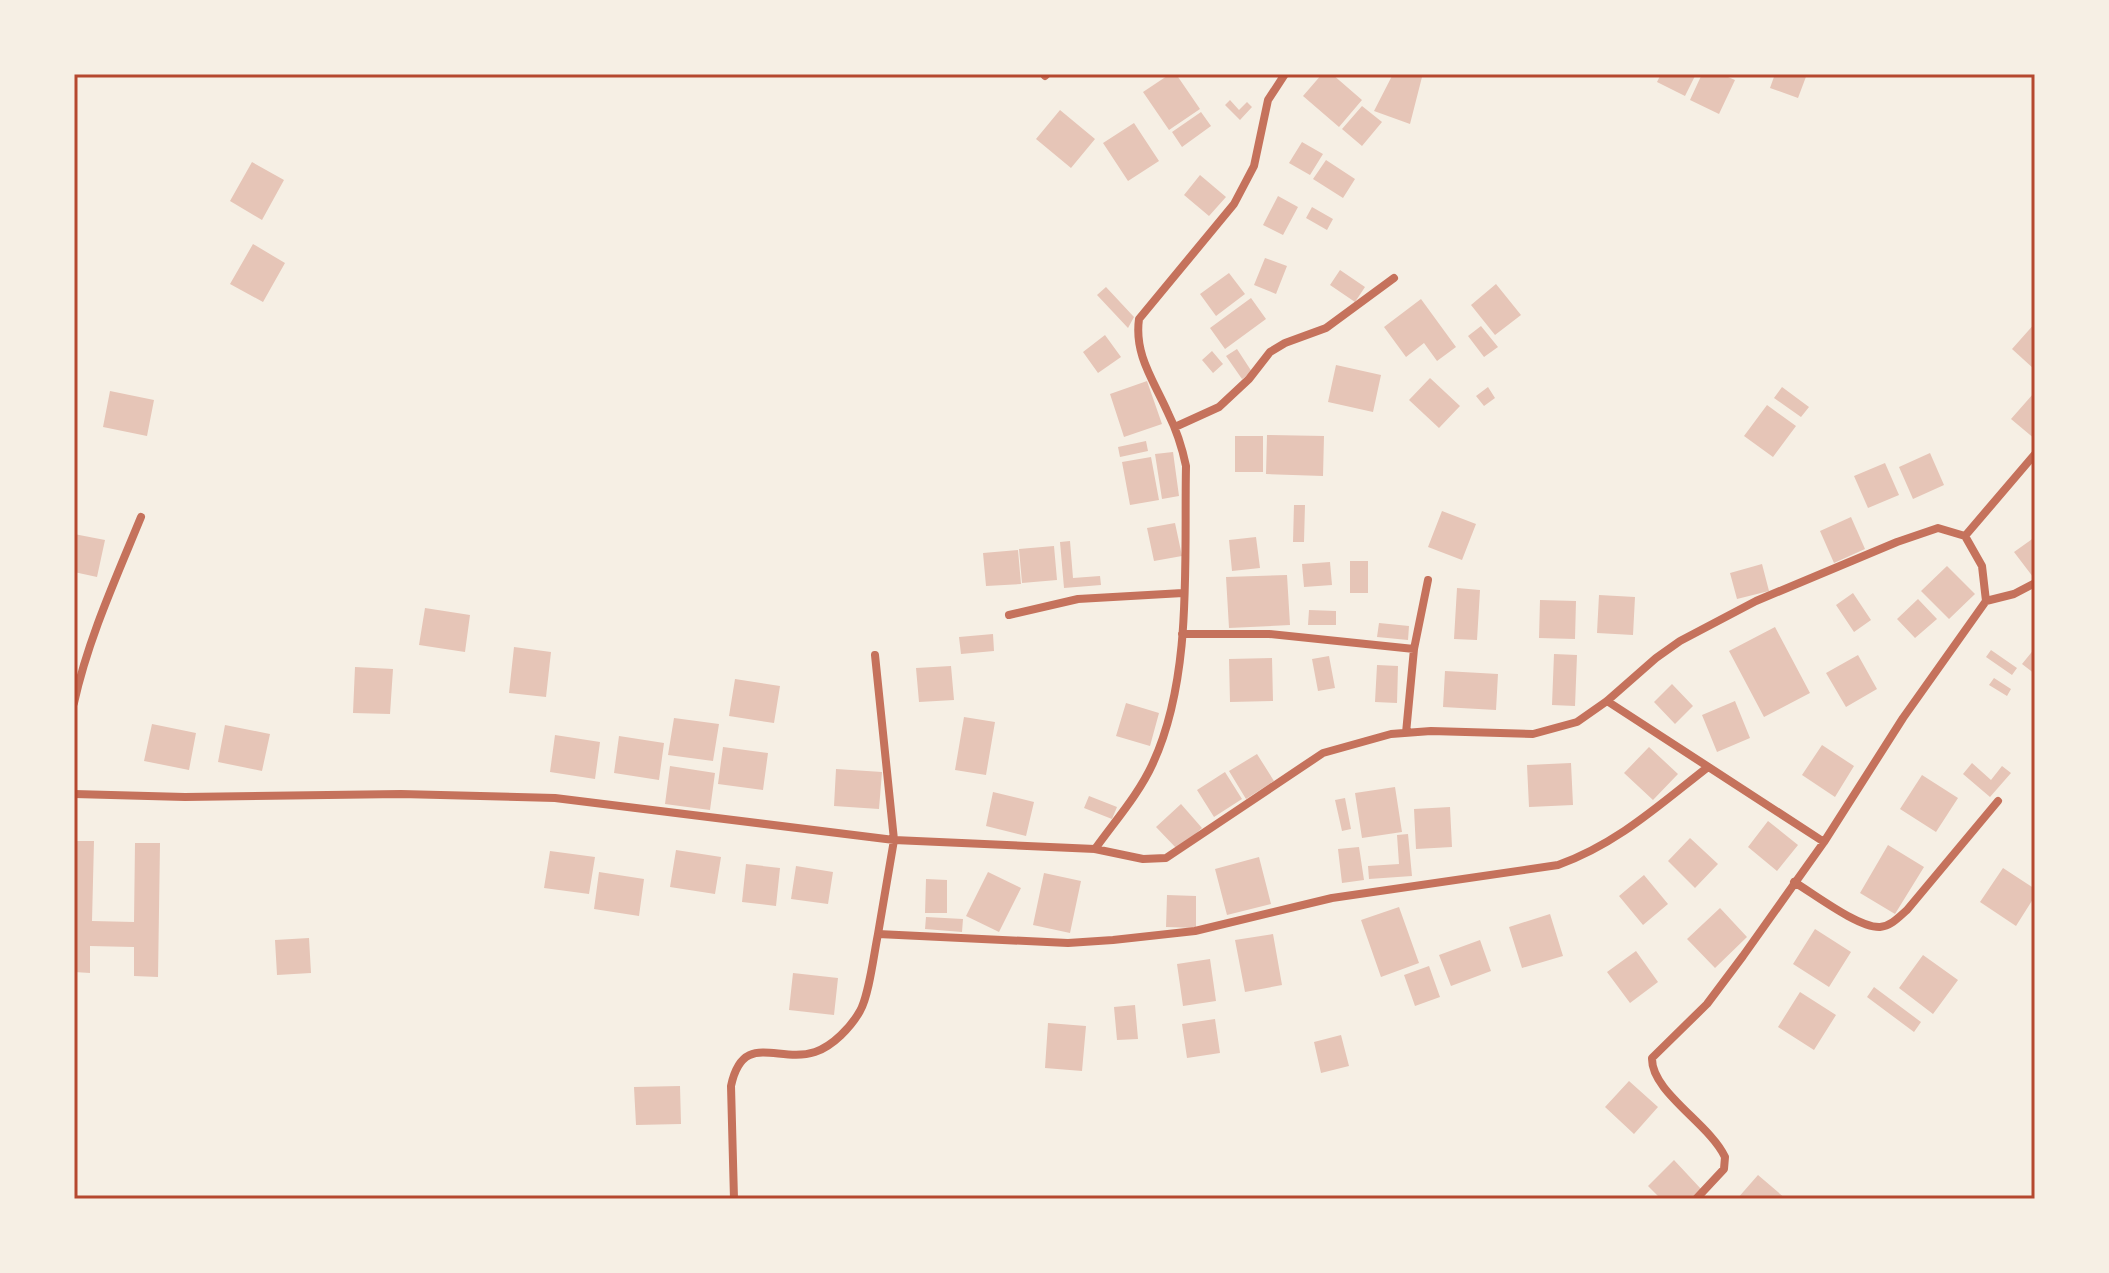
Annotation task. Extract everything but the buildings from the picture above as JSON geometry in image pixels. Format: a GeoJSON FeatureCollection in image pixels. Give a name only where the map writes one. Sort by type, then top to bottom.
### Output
{"type":"FeatureCollection","features":[{"type":"Feature","properties":{"kind":"street"},"geometry":{"type":"LineString","coordinates":[[1095,849],[1153,764],[1170,718],[1182,634],[1186,466],[1175,427],[1141,359],[1136,336],[1139,319],[1234,204],[1254,166],[1268,100],[1285,74]]}},
{"type":"Feature","properties":{"kind":"street"},"geometry":{"type":"LineString","coordinates":[[1175,427],[1219,407],[1249,379],[1270,352],[1326,328],[1394,278]]}},
{"type":"Feature","properties":{"kind":"street"},"geometry":{"type":"LineString","coordinates":[[1965,536],[2035,454]]}},
{"type":"Feature","properties":{"kind":"street"},"geometry":{"type":"LineString","coordinates":[[74,703],[100,617],[141,517]]}},
{"type":"Feature","properties":{"kind":"street"},"geometry":{"type":"LineString","coordinates":[[74,794],[185,797],[401,794],[555,798],[894,840],[1095,849],[1143,859],[1166,858],[1323,753],[1391,734],[1533,734],[1577,722],[1680,641],[1756,601],[1938,528],[1965,536],[1982,566],[1986,601]]}},
{"type":"Feature","properties":{"kind":"street"},"geometry":{"type":"LineString","coordinates":[[1406,733],[1414,649],[1428,580]]}},
{"type":"Feature","properties":{"kind":"street"},"geometry":{"type":"LineString","coordinates":[[1696,1199],[1724,1169],[1725,1157],[1712,1135],[1662,1085],[1652,1067],[1652,1058],[1707,1004],[1743,956],[1824,842],[1903,718],[1986,601],[2014,594],[2035,583]]}},
{"type":"Feature","properties":{"kind":"street"},"geometry":{"type":"LineString","coordinates":[[1009,615],[1078,599],[1183,593]]}},
{"type":"Feature","properties":{"kind":"street"},"geometry":{"type":"LineString","coordinates":[[1182,634],[1269,634],[1414,649]]}},
{"type":"Feature","properties":{"kind":"street"},"geometry":{"type":"LineString","coordinates":[[734,1199],[731,1086],[734,1071],[742,1058],[761,1051],[815,1052],[843,1034],[862,1009],[894,840],[875,655]]}},
{"type":"Feature","properties":{"kind":"street"},"geometry":{"type":"LineString","coordinates":[[1607,701],[1824,842]]}},
{"type":"Feature","properties":{"kind":"street"},"geometry":{"type":"LineString","coordinates":[[878,934],[1068,943],[1113,940],[1195,931],[1332,898],[1558,865],[1587,855],[1620,836],[1708,767]]}},
{"type":"Feature","properties":{"kind":"street"},"geometry":{"type":"LineString","coordinates":[[1794,882],[1864,924],[1880,927],[1892,923],[1907,910],[1998,801]]}}]}
